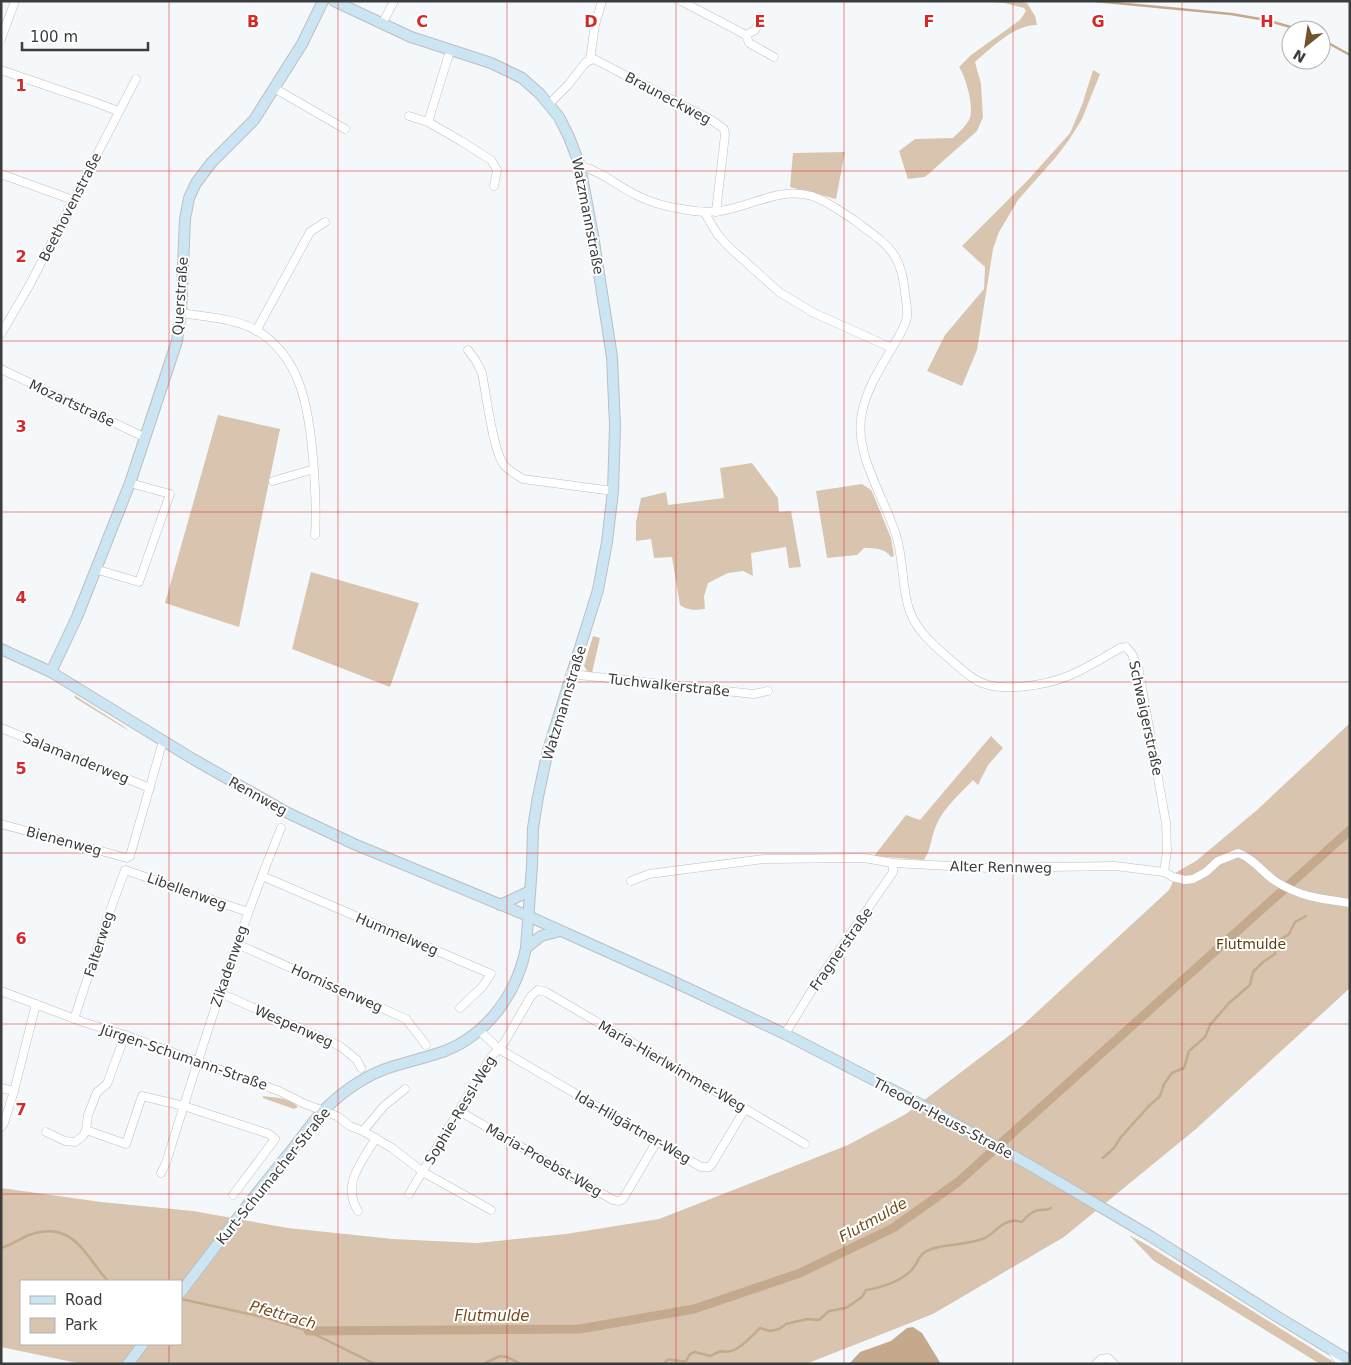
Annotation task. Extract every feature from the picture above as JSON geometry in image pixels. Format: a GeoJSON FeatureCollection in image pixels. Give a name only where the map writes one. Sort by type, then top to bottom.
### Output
{"type":"FeatureCollection","features":[{"type":"Feature","properties":{"kind":"main road","name":"Querstraße"},"geometry":{"type":"LineString","coordinates":[[51,672],[77,616],[130,482],[174,350],[181,313],[185,219],[189,198],[196,183],[207,169],[254,120],[302,44],[323,1]]}},
{"type":"Feature","properties":{"kind":"main road","name":"Watzmannstraße"},"geometry":{"type":"LineString","coordinates":[[334,1],[411,37],[491,63],[522,78],[549,104],[565,128],[580,166],[612,357],[615,426],[613,491],[607,542],[598,590],[587,628],[570,674],[548,750],[538,797],[533,828],[528,916]]}},
{"type":"Feature","properties":{"kind":"main road","name":"Rennweg"},"geometry":{"type":"LineString","coordinates":[[1,650],[51,672],[264,801],[354,844],[528,916]]}},
{"type":"Feature","properties":{"kind":"main road"},"geometry":{"type":"LineString","coordinates":[[500,905],[530,891]]}},
{"type":"Feature","properties":{"kind":"main road","name":"Theodor-Heuss-Straße"},"geometry":{"type":"LineString","coordinates":[[528,916],[786,1034],[920,1104],[1028,1164],[1134,1227],[1348,1363]]}},
{"type":"Feature","properties":{"kind":"main road","name":"Kurt-Schumacher-Straße"},"geometry":{"type":"LineString","coordinates":[[182,1291],[242,1211],[324,1110],[364,1078],[392,1066],[444,1052],[480,1031],[497,1012],[512,987],[524,961],[528,916]]}},
{"type":"Feature","properties":{"kind":"main road"},"geometry":{"type":"LineString","coordinates":[[526,948],[544,935],[561,931]]}},
{"type":"Feature","properties":{"kind":"main road"},"geometry":{"type":"LineString","coordinates":[[128,1364],[142,1345]]}},
{"type":"Feature","properties":{"kind":"street"},"geometry":{"type":"LineString","coordinates":[[1,39],[15,1]]}},
{"type":"Feature","properties":{"kind":"street"},"geometry":{"type":"LineString","coordinates":[[382,24],[394,1]]}},
{"type":"Feature","properties":{"kind":"street"},"geometry":{"type":"LineString","coordinates":[[549,104],[590,59],[595,25],[602,1]]}},
{"type":"Feature","properties":{"kind":"street"},"geometry":{"type":"LineString","coordinates":[[680,1],[746,35],[749,42],[774,56]]}},
{"type":"Feature","properties":{"kind":"street"},"geometry":{"type":"LineString","coordinates":[[746,35],[755,30],[759,23]]}},
{"type":"Feature","properties":{"kind":"street"},"geometry":{"type":"LineString","coordinates":[[428,122],[450,51]]}},
{"type":"Feature","properties":{"kind":"street","name":"Brauneckweg"},"geometry":{"type":"LineString","coordinates":[[590,59],[598,61],[677,102],[724,129],[724,146],[716,212]]}},
{"type":"Feature","properties":{"kind":"street"},"geometry":{"type":"LineString","coordinates":[[1,70],[118,112]]}},
{"type":"Feature","properties":{"kind":"street","name":"Beethovenstraße"},"geometry":{"type":"LineString","coordinates":[[1,334],[29,286],[136,78]]}},
{"type":"Feature","properties":{"kind":"street"},"geometry":{"type":"LineString","coordinates":[[274,88],[345,129]]}},
{"type":"Feature","properties":{"kind":"street"},"geometry":{"type":"LineString","coordinates":[[409,116],[428,122],[462,140],[491,160],[496,170],[494,186]]}},
{"type":"Feature","properties":{"kind":"street","name":"Schwaigerstraße"},"geometry":{"type":"LineString","coordinates":[[580,166],[596,171],[637,195],[652,201],[672,207],[704,212],[728,210],[776,195],[799,194],[820,199],[862,226],[895,256],[903,277],[907,318],[868,393],[860,420],[865,458],[897,538],[906,599],[911,614],[932,644],[972,677],[993,686],[1014,687],[1054,681],[1069,676],[1120,648],[1126,647],[1132,654],[1139,671],[1166,823],[1167,851],[1164,872]]}},
{"type":"Feature","properties":{"kind":"street"},"geometry":{"type":"LineString","coordinates":[[1,174],[73,200]]}},
{"type":"Feature","properties":{"kind":"street"},"geometry":{"type":"LineString","coordinates":[[704,212],[718,235],[729,247],[779,292],[814,313],[892,348]]}},
{"type":"Feature","properties":{"kind":"street"},"geometry":{"type":"LineString","coordinates":[[256,331],[310,232],[325,222]]}},
{"type":"Feature","properties":{"kind":"street"},"geometry":{"type":"LineString","coordinates":[[181,313],[230,321],[256,331],[270,341],[294,372],[302,389],[310,426],[317,501],[315,535]]}},
{"type":"Feature","properties":{"kind":"street"},"geometry":{"type":"LineString","coordinates":[[468,350],[482,373],[498,452],[504,464],[513,473],[523,478],[613,491]]}},
{"type":"Feature","properties":{"kind":"street","name":"Mozartstraße"},"geometry":{"type":"LineString","coordinates":[[1,369],[144,437]]}},
{"type":"Feature","properties":{"kind":"street"},"geometry":{"type":"LineString","coordinates":[[273,482],[314,469]]}},
{"type":"Feature","properties":{"kind":"street"},"geometry":{"type":"LineString","coordinates":[[95,569],[139,582],[170,494],[130,482]]}},
{"type":"Feature","properties":{"kind":"street","name":"Tuchwalkerstraße"},"geometry":{"type":"LineString","coordinates":[[570,674],[753,694],[768,691]]}},
{"type":"Feature","properties":{"kind":"street","name":"Salamanderweg"},"geometry":{"type":"LineString","coordinates":[[1,728],[150,788]]}},
{"type":"Feature","properties":{"kind":"street"},"geometry":{"type":"LineString","coordinates":[[150,788],[163,741]]}},
{"type":"Feature","properties":{"kind":"street","name":"Bienenweg"},"geometry":{"type":"LineString","coordinates":[[1,824],[127,858],[130,856],[150,788]]}},
{"type":"Feature","properties":{"kind":"street","name":"Zikadenweg"},"geometry":{"type":"LineString","coordinates":[[161,1173],[166,1163],[248,912],[281,828]]}},
{"type":"Feature","properties":{"kind":"street","name":"Alter Rennweg"},"geometry":{"type":"LineString","coordinates":[[631,881],[650,874],[764,859],[864,858],[893,863],[988,868],[1115,866],[1164,872],[1173,877],[1186,880],[1193,879],[1206,872],[1218,861],[1238,853],[1246,856],[1274,880],[1303,896],[1350,903]]}},
{"type":"Feature","properties":{"kind":"street","name":"Fragnerstraße"},"geometry":{"type":"LineString","coordinates":[[786,1034],[817,982],[887,882],[893,872],[893,863]]}},
{"type":"Feature","properties":{"kind":"street","name":"Libellenweg"},"geometry":{"type":"LineString","coordinates":[[126,870],[248,912]]}},
{"type":"Feature","properties":{"kind":"street","name":"Falterweg"},"geometry":{"type":"LineString","coordinates":[[74,1019],[108,916],[126,870]]}},
{"type":"Feature","properties":{"kind":"street","name":"Hummelweg"},"geometry":{"type":"LineString","coordinates":[[262,876],[491,974],[482,987],[460,1008]]}},
{"type":"Feature","properties":{"kind":"street","name":"Hornissenweg"},"geometry":{"type":"LineString","coordinates":[[237,944],[406,1019],[426,1045]]}},
{"type":"Feature","properties":{"kind":"street","name":"Sophie-Ressl-Weg"},"geometry":{"type":"LineString","coordinates":[[409,1194],[491,1057],[504,1043],[531,996],[538,990]]}},
{"type":"Feature","properties":{"kind":"street","name":"Maria-Hierlwimmer-Weg"},"geometry":{"type":"LineString","coordinates":[[538,990],[546,992],[805,1144]]}},
{"type":"Feature","properties":{"kind":"street","name":"Jürgen-Schumann-Straße"},"geometry":{"type":"LineString","coordinates":[[1,991],[74,1019],[280,1091],[305,1104],[337,1116],[350,1126],[376,1138],[405,1159]]}},
{"type":"Feature","properties":{"kind":"street","name":"Wespenweg"},"geometry":{"type":"LineString","coordinates":[[220,993],[340,1046],[357,1060],[361,1068]]}},
{"type":"Feature","properties":{"kind":"street"},"geometry":{"type":"LineString","coordinates":[[1,1127],[14,1091],[36,1004]]}},
{"type":"Feature","properties":{"kind":"street","name":"Sophie-Ressl-Weg"},"geometry":{"type":"LineString","coordinates":[[480,1031],[499,1049]]}},
{"type":"Feature","properties":{"kind":"street"},"geometry":{"type":"LineString","coordinates":[[46,1132],[65,1141],[75,1142],[83,1136],[86,1130],[88,1115],[97,1092],[107,1084],[124,1035]]}},
{"type":"Feature","properties":{"kind":"street","name":"Ida-Hilgärtner-Weg"},"geometry":{"type":"LineString","coordinates":[[499,1049],[701,1167],[709,1167],[745,1109]]}},
{"type":"Feature","properties":{"kind":"street"},"geometry":{"type":"LineString","coordinates":[[1,1088],[14,1091]]}},
{"type":"Feature","properties":{"kind":"street"},"geometry":{"type":"LineString","coordinates":[[363,1131],[384,1106],[405,1089]]}},
{"type":"Feature","properties":{"kind":"street"},"geometry":{"type":"LineString","coordinates":[[86,1130],[126,1144],[142,1096],[184,1106],[269,1134],[275,1139],[233,1196]]}},
{"type":"Feature","properties":{"kind":"street","name":"Maria-Proebst-Weg"},"geometry":{"type":"LineString","coordinates":[[459,1111],[612,1200],[620,1201],[623,1199],[657,1141]]}},
{"type":"Feature","properties":{"kind":"street"},"geometry":{"type":"LineString","coordinates":[[358,1211],[350,1194],[353,1178],[376,1138]]}},
{"type":"Feature","properties":{"kind":"street","name":"Sophie-Ressl-Weg"},"geometry":{"type":"LineString","coordinates":[[405,1159],[423,1172],[492,1210]]}},
{"type":"Feature","properties":{"kind":"street"},"geometry":{"type":"LineString","coordinates":[[1096,1364],[1101,1359],[1108,1358],[1114,1364]]}},
{"type":"Feature","properties":{"kind":"green space"},"geometry":{"type":"Polygon","coordinates":[[[980,1],[1017,1],[1027,3],[1035,16],[1037,25],[1012,33],[995,44],[975,62],[981,84],[983,117],[977,131],[925,177],[908,179],[899,151],[915,139],[953,138],[963,127],[969,120],[971,108],[967,85],[959,67],[971,55],[1020,20],[1026,11],[1024,8],[1004,3],[980,1]]]}},
{"type":"Feature","properties":{"kind":"green space"},"geometry":{"type":"Polygon","coordinates":[[[1093,70],[1100,74],[1082,119],[1056,157],[1018,200],[999,232],[993,249],[977,350],[962,386],[927,371],[945,335],[984,289],[985,267],[962,246],[1028,180],[1070,133],[1082,105],[1093,70]]]}},
{"type":"Feature","properties":{"kind":"green space"},"geometry":{"type":"Polygon","coordinates":[[[845,152],[836,199],[790,187],[793,153],[845,152]]]}},
{"type":"Feature","properties":{"kind":"green space"},"geometry":{"type":"Polygon","coordinates":[[[218,415],[280,429],[239,627],[165,603],[218,415]]]}},
{"type":"Feature","properties":{"kind":"green space"},"geometry":{"type":"Polygon","coordinates":[[[752,463],[778,498],[779,512],[791,511],[801,567],[789,568],[786,547],[751,553],[753,576],[743,571],[728,573],[708,583],[704,596],[705,609],[692,610],[683,607],[680,605],[672,557],[654,558],[651,539],[636,541],[636,522],[641,498],[666,492],[668,505],[724,498],[720,468],[752,463]]]}},
{"type":"Feature","properties":{"kind":"green space"},"geometry":{"type":"Polygon","coordinates":[[[862,484],[871,490],[873,494],[891,538],[894,556],[891,557],[879,549],[864,548],[857,555],[827,558],[816,491],[862,484]]]}},
{"type":"Feature","properties":{"kind":"green space"},"geometry":{"type":"Polygon","coordinates":[[[311,572],[419,603],[390,687],[292,649],[311,572]]]}},
{"type":"Feature","properties":{"kind":"green space"},"geometry":{"type":"Polygon","coordinates":[[[593,636],[600,638],[592,673],[587,671],[584,666],[593,636]]]}},
{"type":"Feature","properties":{"kind":"green space"},"geometry":{"type":"Polygon","coordinates":[[[74,695],[123,726],[129,731],[75,698],[74,695]]]}},
{"type":"Feature","properties":{"kind":"green space","name":"Flutmulde"},"geometry":{"type":"Polygon","coordinates":[[[1350,723],[1350,988],[1196,1129],[1064,1237],[933,1314],[806,1364],[82,1364],[1,1347],[1,1188],[101,1202],[193,1211],[288,1228],[393,1239],[477,1243],[566,1234],[659,1219],[848,1145],[906,1114],[1023,1025],[1169,890],[1175,873],[1196,861],[1257,810],[1350,723]]]}},
{"type":"Feature","properties":{"kind":"green space"},"geometry":{"type":"Polygon","coordinates":[[[991,736],[1003,748],[988,765],[978,785],[973,780],[943,813],[936,826],[924,860],[874,856],[906,815],[920,820],[991,736]]]}},
{"type":"Feature","properties":{"kind":"green space"},"geometry":{"type":"Polygon","coordinates":[[[263,1096],[291,1101],[298,1107],[294,1109],[263,1098],[263,1096]]]}},
{"type":"Feature","properties":{"kind":"green space"},"geometry":{"type":"Polygon","coordinates":[[[1129,1235],[1337,1364],[1320,1364],[1154,1261],[1129,1235]]]}},
{"type":"Feature","properties":{"kind":"shaded area"},"geometry":{"type":"Polygon","coordinates":[[[913,1327],[922,1333],[941,1364],[849,1364],[860,1352],[891,1341],[907,1328],[913,1327]]]}},
{"type":"Feature","properties":{"kind":"waterway"},"geometry":{"type":"LineString","coordinates":[[1095,1],[1231,14],[1281,24]]}},
{"type":"Feature","properties":{"kind":"waterway"},"geometry":{"type":"LineString","coordinates":[[1331,45],[1350,55]]}},
{"type":"Feature","properties":{"kind":"waterway","name":"Flutmulde"},"geometry":{"type":"LineString","coordinates":[[308,1331],[580,1329],[694,1309],[800,1273],[893,1228],[958,1182],[1350,830]]}},
{"type":"Feature","properties":{"kind":"waterway"},"geometry":{"type":"LineString","coordinates":[[1103,1158],[1160,1096],[1164,1084],[1172,1073],[1184,1068],[1189,1051],[1205,1037],[1210,1025],[1229,1003],[1250,985],[1253,972],[1275,954],[1278,941],[1289,934],[1295,922],[1306,916]]}},
{"type":"Feature","properties":{"kind":"waterway"},"geometry":{"type":"LineString","coordinates":[[664,1364],[667,1360],[686,1361],[690,1354],[695,1352],[710,1356],[721,1351],[732,1351],[742,1345],[760,1328],[770,1331],[779,1329],[786,1324],[807,1319],[819,1320],[829,1311],[846,1308],[862,1297],[866,1290],[885,1285],[905,1276],[914,1267],[921,1255],[931,1249],[978,1241],[1010,1221],[1022,1222],[1034,1212],[1051,1208]]}},
{"type":"Feature","properties":{"kind":"waterway","name":"Pfettrach"},"geometry":{"type":"LineString","coordinates":[[1,1248],[29,1235],[44,1231],[57,1232],[67,1236],[76,1243],[107,1280]]}},
{"type":"Feature","properties":{"kind":"waterway","name":"Pfettrach"},"geometry":{"type":"LineString","coordinates":[[182,1299],[267,1318],[308,1331],[375,1364]]}},
{"type":"Feature","properties":{"kind":"waterway"},"geometry":{"type":"LineString","coordinates":[[483,1364],[500,1356],[507,1357],[521,1364]]}}]}
